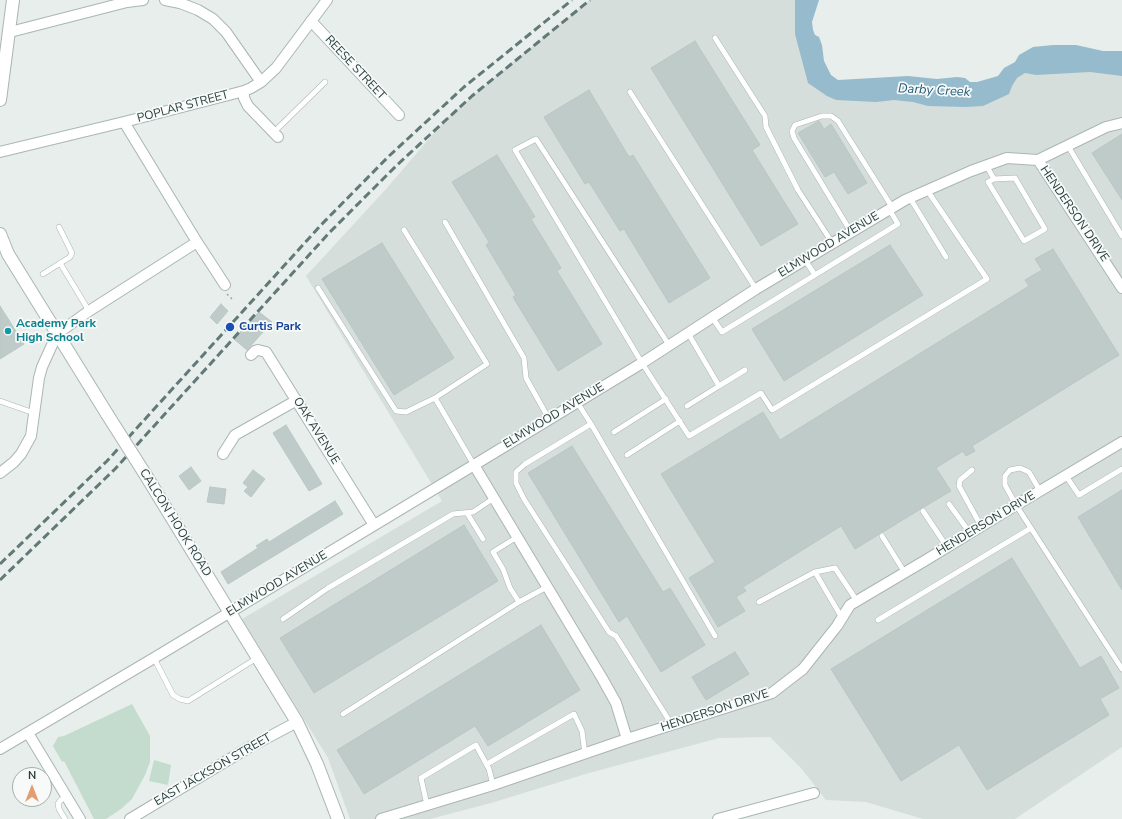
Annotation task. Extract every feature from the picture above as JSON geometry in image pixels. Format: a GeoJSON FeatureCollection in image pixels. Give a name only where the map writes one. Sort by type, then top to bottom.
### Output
{"type":"FeatureCollection","features":[{"type":"Feature","properties":{"kind":"street"},"geometry":{"type":"LineString","coordinates":[[0,100],[13,0]]}},
{"type":"Feature","properties":{"kind":"street"},"geometry":{"type":"LineString","coordinates":[[10,32],[127,2],[143,0]]}},
{"type":"Feature","properties":{"kind":"street"},"geometry":{"type":"LineString","coordinates":[[165,0],[180,3],[198,10],[213,19],[226,32],[261,82]]}},
{"type":"Feature","properties":{"kind":"street","name":"POPLAR STREET"},"geometry":{"type":"LineString","coordinates":[[0,152],[244,91],[261,82],[276,68],[327,0]]}},
{"type":"Feature","properties":{"kind":"street","name":"REESE STREET"},"geometry":{"type":"LineString","coordinates":[[311,21],[399,115]]}},
{"type":"Feature","properties":{"kind":"street"},"geometry":{"type":"LineString","coordinates":[[244,91],[244,98],[248,106],[276,135]]}},
{"type":"Feature","properties":{"kind":"street"},"geometry":{"type":"LineString","coordinates":[[124,122],[225,285]]}},
{"type":"Feature","properties":{"kind":"street","name":"ELMWOOD AVENUE"},"geometry":{"type":"LineString","coordinates":[[0,749],[549,420],[642,363],[756,289],[891,208],[927,190],[986,165],[1007,158],[1038,160],[1106,127],[1122,123]]}},
{"type":"Feature","properties":{"kind":"street","name":"HENDERSON DRIVE"},"geometry":{"type":"LineString","coordinates":[[1038,160],[1122,288]]}},
{"type":"Feature","properties":{"kind":"street","name":"CALCON HOOK ROAD"},"geometry":{"type":"LineString","coordinates":[[0,234],[8,254],[297,722],[317,764],[336,817]]}},
{"type":"Feature","properties":{"kind":"street"},"geometry":{"type":"LineString","coordinates":[[0,473],[14,462],[31,436],[36,390],[42,367],[57,334],[89,311],[197,242]]}},
{"type":"Feature","properties":{"kind":"street","name":"OAK AVENUE"},"geometry":{"type":"LineString","coordinates":[[251,355],[258,350],[266,352],[374,526]]}},
{"type":"Feature","properties":{"kind":"street"},"geometry":{"type":"LineString","coordinates":[[223,454],[235,435],[297,400]]}},
{"type":"Feature","properties":{"kind":"street","name":"HENDERSON DRIVE"},"geometry":{"type":"LineString","coordinates":[[381,819],[407,815],[427,805],[493,785],[627,739],[772,693],[804,669],[850,605],[1122,442]]}},
{"type":"Feature","properties":{"kind":"street"},"geometry":{"type":"LineString","coordinates":[[474,465],[616,703],[627,739]]}},
{"type":"Feature","properties":{"kind":"street","name":"EAST JACKSON STREET"},"geometry":{"type":"LineString","coordinates":[[130,819],[248,748],[297,722]]}},
{"type":"Feature","properties":{"kind":"street"},"geometry":{"type":"LineString","coordinates":[[28,733],[80,819]]}},
{"type":"Feature","properties":{"kind":"street"},"geometry":{"type":"LineString","coordinates":[[718,819],[814,793]]}},
{"type":"Feature","properties":{"kind":"lane"},"geometry":{"type":"LineString","coordinates":[[715,38],[765,116],[766,127],[798,190],[833,244]]}},
{"type":"Feature","properties":{"kind":"lane"},"geometry":{"type":"LineString","coordinates":[[276,135],[325,82]]}},
{"type":"Feature","properties":{"kind":"lane"},"geometry":{"type":"LineString","coordinates":[[630,92],[756,289]]}},
{"type":"Feature","properties":{"kind":"lane"},"geometry":{"type":"LineString","coordinates":[[712,317],[722,332],[898,224],[891,208],[838,122],[831,116],[822,116],[795,125],[792,131],[794,138],[851,232]]}},
{"type":"Feature","properties":{"kind":"lane"},"geometry":{"type":"LineString","coordinates":[[670,345],[536,138],[515,150],[642,363],[690,436],[761,393],[772,410],[987,279],[927,190]]}},
{"type":"Feature","properties":{"kind":"lane"},"geometry":{"type":"LineString","coordinates":[[1068,146],[1122,236]]}},
{"type":"Feature","properties":{"kind":"lane"},"geometry":{"type":"LineString","coordinates":[[986,165],[994,179]]}},
{"type":"Feature","properties":{"kind":"lane"},"geometry":{"type":"LineString","coordinates":[[1015,178],[1045,229],[1024,241],[988,182],[994,179],[1015,178]]}},
{"type":"Feature","properties":{"kind":"lane"},"geometry":{"type":"LineString","coordinates":[[910,198],[946,257]]}},
{"type":"Feature","properties":{"kind":"lane"},"geometry":{"type":"LineString","coordinates":[[445,222],[524,358],[526,378],[549,420]]}},
{"type":"Feature","properties":{"kind":"lane"},"geometry":{"type":"LineString","coordinates":[[43,274],[70,257],[72,253],[59,227]]}},
{"type":"Feature","properties":{"kind":"lane"},"geometry":{"type":"LineString","coordinates":[[318,288],[396,411],[406,412],[435,398],[487,364],[404,230]]}},
{"type":"Feature","properties":{"kind":"lane"},"geometry":{"type":"LineString","coordinates":[[805,260],[815,275]]}},
{"type":"Feature","properties":{"kind":"lane"},"geometry":{"type":"LineString","coordinates":[[60,263],[89,311]]}},
{"type":"Feature","properties":{"kind":"lane"},"geometry":{"type":"LineString","coordinates":[[688,333],[719,386]]}},
{"type":"Feature","properties":{"kind":"lane"},"geometry":{"type":"LineString","coordinates":[[687,406],[745,370]]}},
{"type":"Feature","properties":{"kind":"lane"},"geometry":{"type":"LineString","coordinates":[[435,398],[474,465]]}},
{"type":"Feature","properties":{"kind":"lane"},"geometry":{"type":"LineString","coordinates":[[614,432],[666,399]]}},
{"type":"Feature","properties":{"kind":"lane"},"geometry":{"type":"LineString","coordinates":[[0,400],[34,413]]}},
{"type":"Feature","properties":{"kind":"lane"},"geometry":{"type":"LineString","coordinates":[[577,402],[715,636]]}},
{"type":"Feature","properties":{"kind":"lane"},"geometry":{"type":"LineString","coordinates":[[627,455],[680,421]]}},
{"type":"Feature","properties":{"kind":"lane"},"geometry":{"type":"LineString","coordinates":[[591,424],[525,464],[516,472],[516,483],[524,499],[604,626],[609,632],[616,636],[672,725]]}},
{"type":"Feature","properties":{"kind":"lane"},"geometry":{"type":"LineString","coordinates":[[1040,491],[1029,472],[1020,468],[1010,470],[1005,476],[1005,485],[1016,505],[1122,669]]}},
{"type":"Feature","properties":{"kind":"lane"},"geometry":{"type":"LineString","coordinates":[[1066,476],[1078,495],[1122,469]]}},
{"type":"Feature","properties":{"kind":"lane"},"geometry":{"type":"LineString","coordinates":[[972,470],[960,480],[959,486],[981,526]]}},
{"type":"Feature","properties":{"kind":"lane"},"geometry":{"type":"LineString","coordinates":[[283,619],[328,588],[453,514],[473,512],[494,498]]}},
{"type":"Feature","properties":{"kind":"lane"},"geometry":{"type":"LineString","coordinates":[[949,504],[970,533]]}},
{"type":"Feature","properties":{"kind":"lane"},"geometry":{"type":"LineString","coordinates":[[923,511],[947,547]]}},
{"type":"Feature","properties":{"kind":"lane"},"geometry":{"type":"LineString","coordinates":[[467,513],[483,539]]}},
{"type":"Feature","properties":{"kind":"lane"},"geometry":{"type":"LineString","coordinates":[[878,620],[1031,528]]}},
{"type":"Feature","properties":{"kind":"lane"},"geometry":{"type":"LineString","coordinates":[[882,536],[905,573]]}},
{"type":"Feature","properties":{"kind":"lane"},"geometry":{"type":"LineString","coordinates":[[518,537],[493,552],[503,569],[510,588],[519,602]]}},
{"type":"Feature","properties":{"kind":"lane"},"geometry":{"type":"LineString","coordinates":[[758,602],[815,572],[835,568],[857,601]]}},
{"type":"Feature","properties":{"kind":"lane"},"geometry":{"type":"LineString","coordinates":[[815,572],[842,618]]}},
{"type":"Feature","properties":{"kind":"lane"},"geometry":{"type":"LineString","coordinates":[[343,714],[519,602],[548,587]]}},
{"type":"Feature","properties":{"kind":"lane"},"geometry":{"type":"LineString","coordinates":[[154,658],[173,695],[188,701],[258,657]]}},
{"type":"Feature","properties":{"kind":"lane"},"geometry":{"type":"LineString","coordinates":[[487,764],[574,714],[582,731],[584,754]]}},
{"type":"Feature","properties":{"kind":"lane"},"geometry":{"type":"LineString","coordinates":[[427,805],[421,778],[476,745],[487,764],[493,785]]}},
{"type":"Feature","properties":{"kind":"lane"},"geometry":{"type":"LineString","coordinates":[[65,819],[58,804],[66,796]]}},
{"type":"Feature","properties":{"kind":"shaded area"},"geometry":{"type":"Polygon","coordinates":[[[590,0],[811,0],[807,21],[833,90],[961,95],[1043,57],[1122,61],[1122,747],[1015,819],[923,819],[866,802],[826,800],[801,768],[770,737],[719,738],[589,773],[491,803],[430,819],[350,819],[328,758],[242,619],[442,501],[306,276],[387,188],[446,119],[513,62],[590,0]]]}},
{"type":"Feature","properties":{"kind":"green space"},"geometry":{"type":"Polygon","coordinates":[[[132,704],[150,736],[150,762],[132,799],[121,809],[106,819],[94,819],[64,761],[62,762],[53,746],[58,737],[64,736],[132,704]]]}},
{"type":"Feature","properties":{"kind":"green space"},"geometry":{"type":"Polygon","coordinates":[[[154,760],[171,765],[168,785],[149,781],[154,760]]]}},
{"type":"Feature","properties":{"kind":"water","name":"Darby Creek"},"geometry":{"type":"Polygon","coordinates":[[[795,0],[819,0],[812,22],[813,30],[815,35],[819,37],[822,45],[824,61],[831,75],[838,80],[908,76],[937,79],[957,77],[965,78],[970,82],[977,82],[998,76],[1004,68],[1015,62],[1019,55],[1033,47],[1053,45],[1076,45],[1103,51],[1122,51],[1122,76],[1090,72],[1036,75],[1025,73],[1017,78],[1009,94],[983,106],[928,106],[913,102],[894,100],[876,102],[836,100],[827,96],[808,83],[795,34],[795,0]]]}},
{"type":"Feature","properties":{"kind":"building"},"geometry":{"type":"Polygon","coordinates":[[[695,41],[760,145],[752,150],[798,224],[761,246],[651,68],[695,41]]]}},
{"type":"Feature","properties":{"kind":"building"},"geometry":{"type":"Polygon","coordinates":[[[589,90],[629,157],[633,155],[710,278],[669,303],[624,229],[620,231],[589,182],[585,184],[544,117],[589,90]]]}},
{"type":"Feature","properties":{"kind":"building"},"geometry":{"type":"Polygon","coordinates":[[[819,121],[824,129],[831,124],[867,183],[848,194],[834,172],[825,177],[798,133],[819,121]]]}},
{"type":"Feature","properties":{"kind":"building"},"geometry":{"type":"Polygon","coordinates":[[[1122,134],[1122,200],[1092,153],[1122,134]]]}},
{"type":"Feature","properties":{"kind":"building"},"geometry":{"type":"Polygon","coordinates":[[[497,155],[535,217],[531,219],[561,268],[557,271],[602,344],[558,371],[513,297],[516,295],[486,245],[489,242],[452,182],[497,155]]]}},
{"type":"Feature","properties":{"kind":"building"},"geometry":{"type":"Polygon","coordinates":[[[382,243],[454,358],[394,395],[322,279],[382,243]]]}},
{"type":"Feature","properties":{"kind":"building"},"geometry":{"type":"Polygon","coordinates":[[[890,245],[923,295],[784,381],[752,329],[890,245]]]}},
{"type":"Feature","properties":{"kind":"building"},"geometry":{"type":"Polygon","coordinates":[[[1053,249],[1119,355],[972,446],[975,451],[966,456],[963,451],[936,468],[951,491],[883,532],[880,532],[878,535],[855,549],[841,526],[743,587],[746,591],[736,597],[745,611],[718,627],[689,578],[715,562],[661,474],[763,412],[780,440],[1029,286],[1025,280],[1042,270],[1035,259],[1053,249]]]}},
{"type":"Feature","properties":{"kind":"building"},"geometry":{"type":"Polygon","coordinates":[[[221,304],[228,311],[217,324],[210,317],[221,304]]]}},
{"type":"Feature","properties":{"kind":"building","name":"Academy Park High School"},"geometry":{"type":"Polygon","coordinates":[[[0,306],[24,344],[0,359],[0,306]]]}},
{"type":"Feature","properties":{"kind":"building"},"geometry":{"type":"Polygon","coordinates":[[[259,312],[272,322],[247,350],[234,339],[259,312]]]}},
{"type":"Feature","properties":{"kind":"building"},"geometry":{"type":"Polygon","coordinates":[[[286,425],[322,484],[309,491],[273,433],[286,425]]]}},
{"type":"Feature","properties":{"kind":"building"},"geometry":{"type":"Polygon","coordinates":[[[572,446],[663,592],[670,588],[705,645],[661,672],[627,616],[619,622],[528,473],[572,446]]]}},
{"type":"Feature","properties":{"kind":"building"},"geometry":{"type":"Polygon","coordinates":[[[191,467],[201,481],[189,490],[179,476],[191,467]]]}},
{"type":"Feature","properties":{"kind":"building"},"geometry":{"type":"Polygon","coordinates":[[[253,470],[265,479],[251,497],[244,491],[248,487],[243,483],[253,470]]]}},
{"type":"Feature","properties":{"kind":"building"},"geometry":{"type":"Polygon","coordinates":[[[210,487],[226,489],[224,504],[207,502],[210,487]]]}},
{"type":"Feature","properties":{"kind":"building"},"geometry":{"type":"Polygon","coordinates":[[[1122,490],[1122,590],[1078,517],[1122,490]]]}},
{"type":"Feature","properties":{"kind":"building"},"geometry":{"type":"Polygon","coordinates":[[[335,501],[343,514],[228,584],[221,572],[258,548],[256,546],[267,539],[269,542],[335,501]]]}},
{"type":"Feature","properties":{"kind":"building"},"geometry":{"type":"Polygon","coordinates":[[[464,525],[498,581],[314,693],[280,638],[464,525]]]}},
{"type":"Feature","properties":{"kind":"building"},"geometry":{"type":"Polygon","coordinates":[[[1012,558],[1080,668],[1101,656],[1119,688],[1100,699],[1109,715],[987,790],[959,745],[901,781],[831,669],[1012,558]]]}},
{"type":"Feature","properties":{"kind":"building"},"geometry":{"type":"Polygon","coordinates":[[[541,625],[580,690],[488,746],[475,726],[364,794],[337,750],[541,625]]]}},
{"type":"Feature","properties":{"kind":"building"},"geometry":{"type":"Polygon","coordinates":[[[735,652],[749,674],[706,700],[692,677],[735,652]]]}},
{"type":"Feature","properties":{"kind":"railway"},"geometry":{"type":"LineString","coordinates":[[0,564],[107,461],[321,225],[389,156],[464,87],[572,0]]}},
{"type":"Feature","properties":{"kind":"railway"},"geometry":{"type":"LineString","coordinates":[[0,580],[115,469],[329,233],[397,165],[472,96],[590,0]]}},
{"type":"Feature","properties":{"kind":"place","name":"Curtis Park"},"geometry":{"type":"Point","coordinates":[230,327]}},
{"type":"Feature","properties":{"kind":"place","name":"Academy Park High School"},"geometry":{"type":"Point","coordinates":[8,331]}}]}
